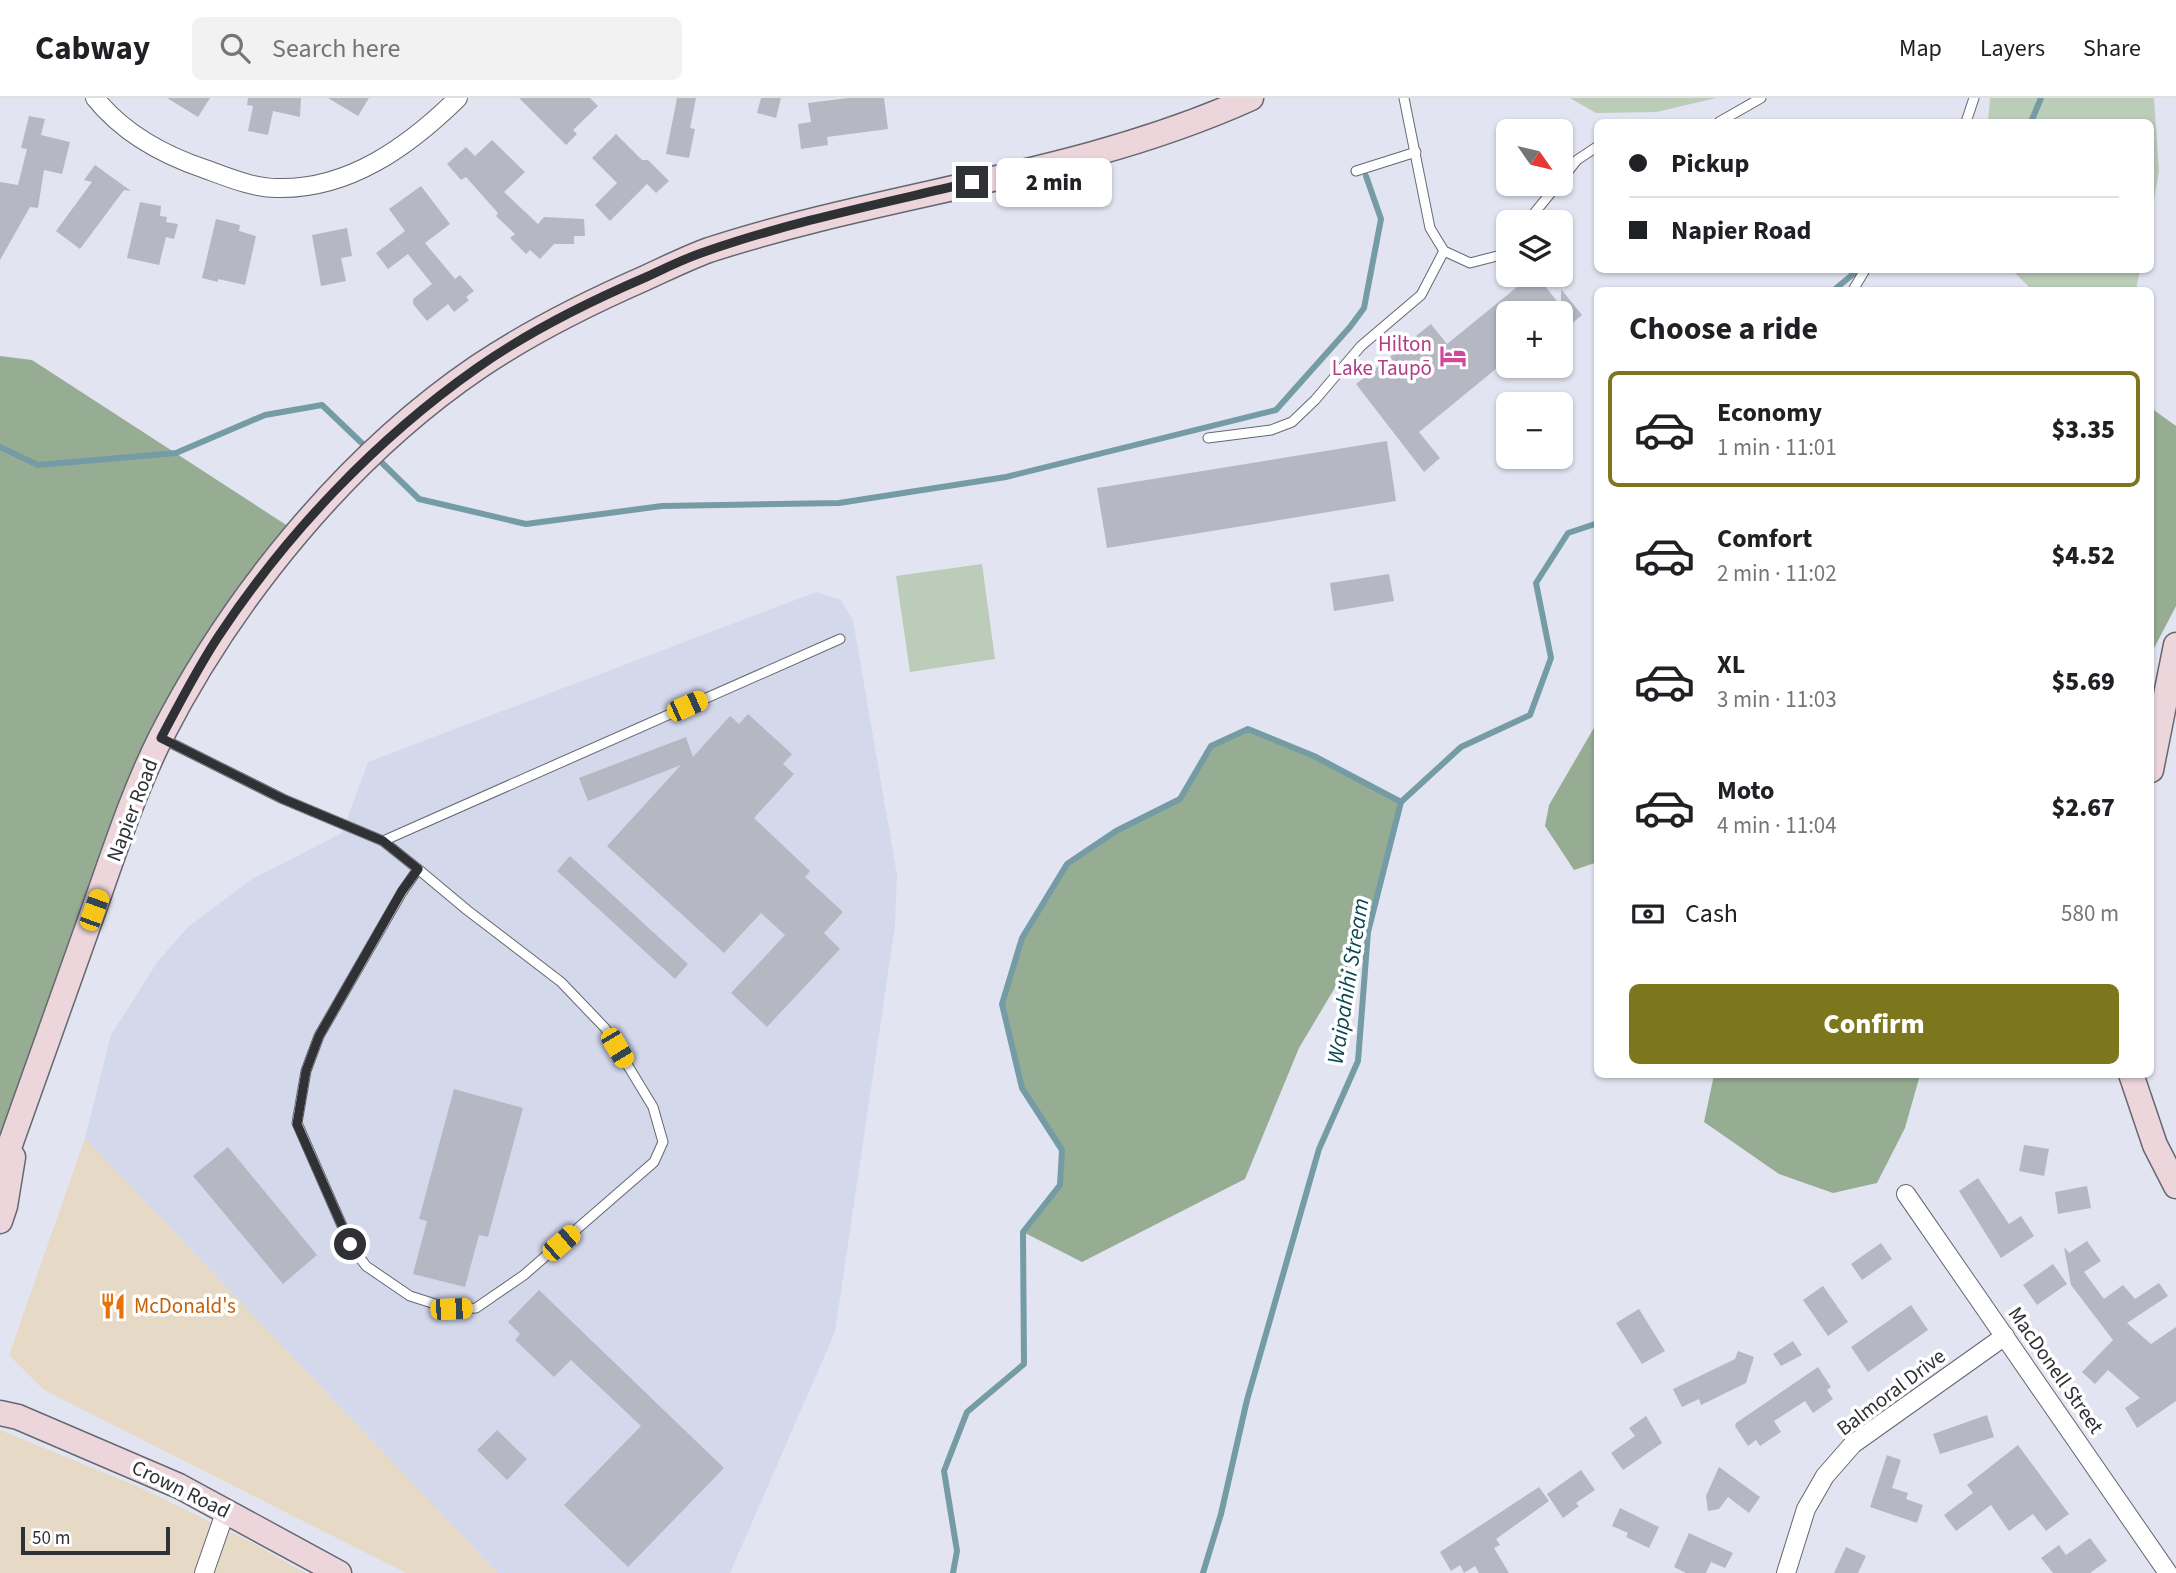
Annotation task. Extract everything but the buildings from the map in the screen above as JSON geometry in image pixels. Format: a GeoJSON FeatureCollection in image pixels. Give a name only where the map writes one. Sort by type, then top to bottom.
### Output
{"type":"FeatureCollection","features":[{"type":"Feature","properties":{"kind":"main road","name":"Napier Road"},"geometry":{"type":"LineString","coordinates":[[0,1173],[131,806],[161,738],[218,638],[250,591],[302,528],[412,417],[478,367],[540,329],[591,301],[706,251],[834,215],[1143,139],[1198,121],[1251,98]]}},
{"type":"Feature","properties":{"kind":"main road"},"geometry":{"type":"LineString","coordinates":[[2154,755],[2176,645]]}},
{"type":"Feature","properties":{"kind":"main road"},"geometry":{"type":"LineString","coordinates":[[2132,1078],[2155,1145],[2176,1186]]}},
{"type":"Feature","properties":{"kind":"main road"},"geometry":{"type":"LineString","coordinates":[[0,1221],[5,1206],[19,1118]]}},
{"type":"Feature","properties":{"kind":"main road","name":"Crown Road"},"geometry":{"type":"LineString","coordinates":[[0,1395],[9,1415],[179,1486],[339,1573]]}},
{"type":"Feature","properties":{"kind":"street"},"geometry":{"type":"LineString","coordinates":[[95,98],[125,128],[152,147],[183,162],[235,179],[275,188],[311,186],[354,174],[403,145],[458,98]]}},
{"type":"Feature","properties":{"kind":"street","name":"MacDonell Street"},"geometry":{"type":"LineString","coordinates":[[1906,1194],[2168,1573]]}},
{"type":"Feature","properties":{"kind":"street","name":"Balmoral Drive"},"geometry":{"type":"LineString","coordinates":[[1786,1573],[1806,1509],[1825,1476],[1853,1444],[2005,1336]]}},
{"type":"Feature","properties":{"kind":"street"},"geometry":{"type":"LineString","coordinates":[[204,1573],[226,1510]]}},
{"type":"Feature","properties":{"kind":"lane"},"geometry":{"type":"LineString","coordinates":[[1404,98],[1430,228],[1444,251],[1470,263],[1496,255]]}},
{"type":"Feature","properties":{"kind":"lane"},"geometry":{"type":"LineString","coordinates":[[1724,119],[1761,98]]}},
{"type":"Feature","properties":{"kind":"lane"},"geometry":{"type":"LineString","coordinates":[[1967,119],[1974,98]]}},
{"type":"Feature","properties":{"kind":"lane"},"geometry":{"type":"LineString","coordinates":[[1573,165],[1594,149]]}},
{"type":"Feature","properties":{"kind":"lane"},"geometry":{"type":"LineString","coordinates":[[1356,172],[1416,152]]}},
{"type":"Feature","properties":{"kind":"lane"},"geometry":{"type":"LineString","coordinates":[[1537,210],[1548,196]]}},
{"type":"Feature","properties":{"kind":"lane"},"geometry":{"type":"LineString","coordinates":[[1208,438],[1271,430],[1292,422],[1315,400],[1361,346],[1421,295],[1444,251]]}},
{"type":"Feature","properties":{"kind":"lane"},"geometry":{"type":"LineString","coordinates":[[383,841],[839,639]]}},
{"type":"Feature","properties":{"kind":"lane"},"geometry":{"type":"LineString","coordinates":[[161,738],[283,799],[383,841],[561,982],[605,1028],[653,1107],[663,1142],[654,1162],[524,1275],[476,1308],[451,1309],[410,1296],[366,1266],[350,1244],[297,1124],[306,1071],[319,1036],[402,891],[418,869]]}},
{"type":"Feature","properties":{"kind":"shaded area"},"geometry":{"type":"Polygon","coordinates":[[[816,592],[841,600],[853,620],[897,875],[895,926],[835,1332],[730,1573],[498,1573],[85,1138],[111,1035],[158,961],[188,927],[252,879],[342,833],[368,762],[816,592]]]}},
{"type":"Feature","properties":{"kind":"shaded area"},"geometry":{"type":"Polygon","coordinates":[[[85,1138],[498,1573],[406,1573],[44,1390],[9,1355],[85,1138]]]}},
{"type":"Feature","properties":{"kind":"shaded area"},"geometry":{"type":"Polygon","coordinates":[[[0,1430],[137,1486],[253,1543],[305,1573],[0,1573],[0,1430]]]}},
{"type":"Feature","properties":{"kind":"green space"},"geometry":{"type":"Polygon","coordinates":[[[1570,98],[1716,98],[1657,112],[1596,113],[1570,98]]]}},
{"type":"Feature","properties":{"kind":"green space"},"geometry":{"type":"Polygon","coordinates":[[[1990,98],[2154,98],[2159,172],[2154,199],[2154,119],[1988,119],[1990,98]]]}},
{"type":"Feature","properties":{"kind":"green space"},"geometry":{"type":"Polygon","coordinates":[[[2015,273],[2139,273],[2137,287],[2029,287],[2015,273]]]}},
{"type":"Feature","properties":{"kind":"green space"},"geometry":{"type":"Polygon","coordinates":[[[0,356],[32,360],[294,530],[163,732],[0,1174],[0,356]]]}},
{"type":"Feature","properties":{"kind":"green space"},"geometry":{"type":"Polygon","coordinates":[[[2154,410],[2176,426],[2176,606],[2154,648],[2154,410]]]}},
{"type":"Feature","properties":{"kind":"green space"},"geometry":{"type":"Polygon","coordinates":[[[982,564],[995,659],[910,672],[896,576],[982,564]]]}},
{"type":"Feature","properties":{"kind":"green space"},"geometry":{"type":"Polygon","coordinates":[[[1594,728],[1594,863],[1574,870],[1545,826],[1549,805],[1594,728]]]}},
{"type":"Feature","properties":{"kind":"green space"},"geometry":{"type":"Polygon","coordinates":[[[1248,729],[1314,756],[1401,802],[1368,932],[1299,1048],[1245,1179],[1082,1262],[1023,1232],[1060,1185],[1062,1150],[1022,1088],[1002,1004],[1022,938],[1067,864],[1116,831],[1180,799],[1211,746],[1248,729]]]}},
{"type":"Feature","properties":{"kind":"green space"},"geometry":{"type":"Polygon","coordinates":[[[1713,1078],[1919,1078],[1905,1128],[1877,1183],[1833,1193],[1779,1174],[1704,1122],[1713,1078]]]}},
{"type":"Feature","properties":{"kind":"waterway","name":"Waipahihi Stream"},"geometry":{"type":"LineString","coordinates":[[2032,119],[2041,98]]}},
{"type":"Feature","properties":{"kind":"waterway"},"geometry":{"type":"LineString","coordinates":[[377,458],[419,499],[526,524],[662,506],[839,503],[1006,477],[1276,410],[1364,308],[1381,219],[1366,176]]}},
{"type":"Feature","properties":{"kind":"waterway","name":"Waipahihi Stream"},"geometry":{"type":"LineString","coordinates":[[1838,287],[1854,273]]}},
{"type":"Feature","properties":{"kind":"waterway"},"geometry":{"type":"LineString","coordinates":[[0,447],[38,465],[176,453],[265,415],[322,405],[369,450]]}},
{"type":"Feature","properties":{"kind":"waterway","name":"Waipahihi Stream"},"geometry":{"type":"LineString","coordinates":[[1203,1573],[1221,1514],[1247,1400],[1319,1149],[1358,1061],[1368,932],[1401,802],[1461,747],[1530,715],[1551,658],[1536,583],[1568,533],[1594,524]]}},
{"type":"Feature","properties":{"kind":"waterway"},"geometry":{"type":"LineString","coordinates":[[953,1573],[957,1551],[944,1471],[967,1412],[1024,1364],[1023,1232],[1060,1185],[1062,1150],[1022,1088],[1002,1004],[1022,938],[1067,864],[1116,831],[1180,799],[1211,746],[1248,729],[1314,756],[1401,802]]}},
{"type":"Feature","properties":{"kind":"place","name":"Hilton Lake Taupō"},"geometry":{"type":"Point","coordinates":[1453,356]}},
{"type":"Feature","properties":{"kind":"place","name":"McDonald's"},"geometry":{"type":"Point","coordinates":[113,1306]}},
{"type":"Feature","properties":{"kind":"route"},"geometry":{"type":"LineString","coordinates":[[350,1244],[297,1124],[306,1071],[319,1036],[402,891],[418,869],[383,841],[283,799],[161,738],[190,684],[250,591],[293,538],[412,417],[478,367],[591,301],[706,251],[834,215],[972,182]]}}]}
